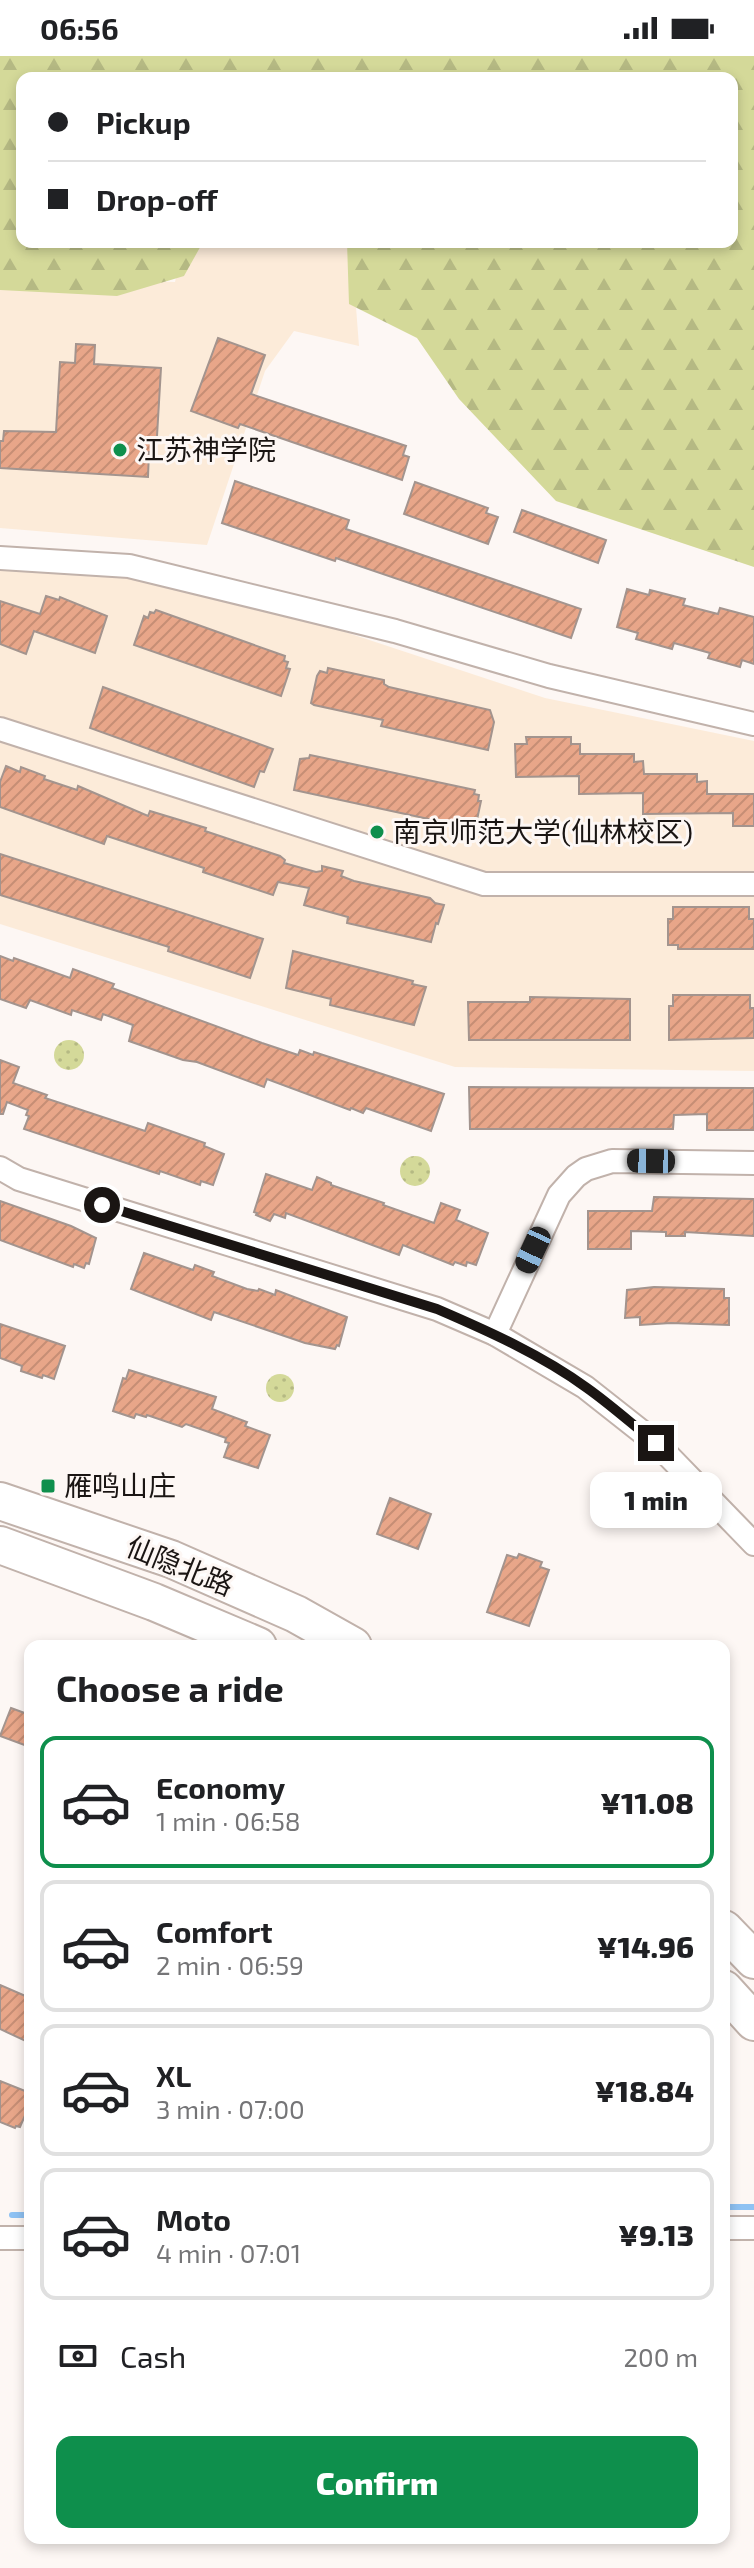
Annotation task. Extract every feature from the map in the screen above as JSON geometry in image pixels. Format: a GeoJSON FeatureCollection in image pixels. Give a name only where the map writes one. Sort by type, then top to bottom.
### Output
{"type":"FeatureCollection","features":[{"type":"Feature","properties":{"kind":"main road","name":"仙隐北路"},"geometry":{"type":"LineString","coordinates":[[0,1501],[171,1559],[296,1614],[342,1640]]}},
{"type":"Feature","properties":{"kind":"main road","name":"仙隐北路"},"geometry":{"type":"LineString","coordinates":[[0,1545],[154,1602],[244,1640]]}},
{"type":"Feature","properties":{"kind":"main road"},"geometry":{"type":"LineString","coordinates":[[730,1935],[754,1960]]}},
{"type":"Feature","properties":{"kind":"main road"},"geometry":{"type":"LineString","coordinates":[[730,1996],[754,2022]]}},
{"type":"Feature","properties":{"kind":"street"},"geometry":{"type":"LineString","coordinates":[[0,558],[129,566],[395,631],[549,676],[754,724]]}},
{"type":"Feature","properties":{"kind":"street"},"geometry":{"type":"LineString","coordinates":[[0,729],[484,884],[754,884]]}},
{"type":"Feature","properties":{"kind":"street"},"geometry":{"type":"LineString","coordinates":[[495,1334],[559,1195],[586,1169],[612,1161],[754,1163]]}},
{"type":"Feature","properties":{"kind":"street"},"geometry":{"type":"LineString","coordinates":[[0,1168],[19,1179],[437,1309],[495,1334],[585,1387],[656,1443],[754,1544]]}},
{"type":"Feature","properties":{"kind":"street"},"geometry":{"type":"LineString","coordinates":[[730,2228],[754,2228]]}},
{"type":"Feature","properties":{"kind":"street"},"geometry":{"type":"LineString","coordinates":[[0,2238],[24,2238]]}},
{"type":"Feature","properties":{"kind":"shaded area","name":"江苏神学院"},"geometry":{"type":"Polygon","coordinates":[[[183,248],[351,248],[359,346],[294,331],[265,371],[207,545],[0,528],[0,277],[175,282],[183,248]]]}},
{"type":"Feature","properties":{"kind":"shaded area","name":"南京师范大学(仙林校区)"},"geometry":{"type":"Polygon","coordinates":[[[0,569],[129,574],[336,629],[545,698],[754,741],[754,1071],[455,1067],[0,924],[0,569]]]}},
{"type":"Feature","properties":{"kind":"green space"},"geometry":{"type":"Polygon","coordinates":[[[0,56],[754,56],[754,567],[556,501],[459,399],[417,338],[349,304],[347,248],[738,248],[738,72],[16,72],[16,248],[200,248],[184,276],[117,296],[0,290],[0,56]]]}},
{"type":"Feature","properties":{"kind":"green space"},"geometry":{"type":"Polygon","coordinates":[[[69,1040],[80,1044],[84,1055],[80,1066],[69,1070],[58,1066],[54,1055],[58,1044],[69,1040]]]}},
{"type":"Feature","properties":{"kind":"green space"},"geometry":{"type":"Polygon","coordinates":[[[415,1156],[421,1157],[429,1165],[429,1177],[421,1185],[415,1186],[409,1185],[401,1177],[400,1171],[401,1165],[409,1157],[415,1156]]]}},
{"type":"Feature","properties":{"kind":"green space"},"geometry":{"type":"Polygon","coordinates":[[[280,1374],[290,1378],[294,1388],[290,1398],[280,1402],[270,1398],[266,1388],[270,1378],[280,1374]]]}},
{"type":"Feature","properties":{"kind":"building"},"geometry":{"type":"Polygon","coordinates":[[[218,338],[265,355],[251,394],[406,446],[403,455],[409,457],[402,480],[240,424],[238,428],[191,411],[218,338]]]}},
{"type":"Feature","properties":{"kind":"building"},"geometry":{"type":"Polygon","coordinates":[[[76,344],[95,345],[94,364],[161,368],[156,453],[149,452],[148,477],[0,468],[0,441],[3,441],[4,431],[56,432],[60,362],[75,363],[76,344]]]}},
{"type":"Feature","properties":{"kind":"building"},"geometry":{"type":"Polygon","coordinates":[[[235,481],[349,520],[346,529],[581,609],[571,638],[336,558],[335,561],[222,523],[235,481]]]}},
{"type":"Feature","properties":{"kind":"building"},"geometry":{"type":"Polygon","coordinates":[[[415,482],[488,508],[486,513],[498,517],[488,544],[404,514],[415,482]]]}},
{"type":"Feature","properties":{"kind":"building"},"geometry":{"type":"Polygon","coordinates":[[[522,510],[606,540],[598,563],[514,532],[522,510]]]}},
{"type":"Feature","properties":{"kind":"building"},"geometry":{"type":"Polygon","coordinates":[[[627,589],[649,595],[650,590],[685,599],[683,605],[718,614],[720,608],[754,617],[754,664],[742,660],[740,667],[708,658],[710,653],[674,643],[672,649],[636,639],[638,633],[617,627],[627,589]]]}},
{"type":"Feature","properties":{"kind":"building"},"geometry":{"type":"Polygon","coordinates":[[[46,596],[59,600],[60,597],[107,616],[95,653],[34,631],[26,654],[0,644],[0,601],[40,614],[46,596]]]}},
{"type":"Feature","properties":{"kind":"building"},"geometry":{"type":"Polygon","coordinates":[[[156,610],[285,656],[284,661],[288,662],[286,668],[290,669],[281,696],[134,645],[144,616],[148,618],[150,612],[156,610]]]}},
{"type":"Feature","properties":{"kind":"building"},"geometry":{"type":"Polygon","coordinates":[[[328,668],[384,680],[389,687],[490,710],[494,722],[488,750],[381,726],[383,720],[314,705],[311,703],[317,676],[320,671],[327,673],[328,668]]]}},
{"type":"Feature","properties":{"kind":"building"},"geometry":{"type":"Polygon","coordinates":[[[103,687],[273,749],[264,772],[260,771],[254,787],[90,728],[103,687]]]}},
{"type":"Feature","properties":{"kind":"building"},"geometry":{"type":"Polygon","coordinates":[[[526,737],[571,737],[571,744],[580,744],[580,754],[634,754],[634,762],[643,761],[644,774],[697,774],[697,782],[707,781],[707,794],[754,794],[754,826],[733,826],[733,813],[643,814],[643,793],[579,794],[579,776],[516,777],[515,744],[527,744],[526,737]]]}},
{"type":"Feature","properties":{"kind":"building"},"geometry":{"type":"Polygon","coordinates":[[[310,755],[475,790],[474,794],[479,795],[478,801],[481,801],[475,829],[294,790],[300,759],[309,758],[310,755]]]}},
{"type":"Feature","properties":{"kind":"building"},"geometry":{"type":"Polygon","coordinates":[[[6,766],[20,772],[21,767],[77,790],[78,786],[148,816],[150,811],[206,828],[205,831],[280,856],[284,863],[316,872],[322,871],[322,866],[343,871],[341,876],[354,881],[430,898],[444,905],[431,942],[347,923],[348,917],[304,905],[309,888],[278,882],[273,895],[107,836],[104,844],[0,807],[0,782],[6,766]]]}},
{"type":"Feature","properties":{"kind":"building"},"geometry":{"type":"Polygon","coordinates":[[[0,854],[263,939],[250,978],[168,951],[169,947],[0,895],[0,854]]]}},
{"type":"Feature","properties":{"kind":"building"},"geometry":{"type":"Polygon","coordinates":[[[673,907],[749,907],[749,919],[754,919],[754,949],[678,949],[678,945],[668,945],[668,919],[673,919],[673,907]]]}},
{"type":"Feature","properties":{"kind":"building"},"geometry":{"type":"Polygon","coordinates":[[[293,951],[426,987],[414,1025],[330,1005],[331,999],[286,988],[293,951]]]}},
{"type":"Feature","properties":{"kind":"building"},"geometry":{"type":"Polygon","coordinates":[[[0,956],[70,978],[73,969],[114,984],[112,988],[262,1043],[298,1055],[300,1050],[313,1055],[314,1052],[444,1094],[431,1131],[366,1108],[363,1113],[350,1110],[267,1079],[264,1087],[129,1041],[133,1025],[103,1014],[101,1020],[72,1010],[71,1015],[30,1000],[26,1008],[0,999],[0,956]]]}},
{"type":"Feature","properties":{"kind":"building"},"geometry":{"type":"Polygon","coordinates":[[[673,995],[750,995],[750,1008],[754,1008],[754,1038],[669,1040],[669,1006],[673,1006],[673,995]]]}},
{"type":"Feature","properties":{"kind":"building"},"geometry":{"type":"Polygon","coordinates":[[[530,997],[630,999],[630,1040],[469,1040],[468,1002],[530,1002],[530,997]]]}},
{"type":"Feature","properties":{"kind":"building"},"geometry":{"type":"Polygon","coordinates":[[[0,1060],[19,1067],[13,1083],[47,1095],[45,1098],[145,1131],[148,1123],[205,1143],[204,1146],[224,1154],[213,1185],[201,1181],[200,1185],[160,1171],[159,1174],[24,1129],[28,1110],[7,1102],[3,1114],[0,1114],[0,1060]]]}},
{"type":"Feature","properties":{"kind":"building"},"geometry":{"type":"Polygon","coordinates":[[[469,1087],[754,1088],[754,1130],[707,1130],[707,1114],[674,1115],[673,1129],[470,1129],[469,1087]]]}},
{"type":"Feature","properties":{"kind":"building"},"geometry":{"type":"Polygon","coordinates":[[[266,1174],[312,1190],[317,1177],[434,1223],[441,1203],[460,1210],[456,1220],[488,1233],[476,1265],[467,1262],[466,1266],[455,1262],[453,1265],[403,1245],[399,1255],[286,1213],[285,1218],[274,1214],[270,1221],[254,1212],[266,1174]]]}},
{"type":"Feature","properties":{"kind":"building"},"geometry":{"type":"Polygon","coordinates":[[[654,1197],[754,1199],[754,1236],[685,1232],[685,1236],[666,1236],[666,1232],[631,1231],[631,1249],[588,1249],[588,1211],[652,1211],[654,1197]]]}},
{"type":"Feature","properties":{"kind":"building"},"geometry":{"type":"Polygon","coordinates":[[[0,1201],[96,1238],[89,1264],[86,1263],[84,1268],[74,1264],[73,1267],[0,1240],[0,1201]]]}},
{"type":"Feature","properties":{"kind":"building"},"geometry":{"type":"Polygon","coordinates":[[[144,1253],[193,1270],[195,1265],[214,1272],[212,1276],[247,1289],[259,1289],[275,1295],[276,1290],[347,1317],[339,1346],[335,1349],[305,1343],[214,1312],[211,1320],[131,1289],[144,1253]]]}},
{"type":"Feature","properties":{"kind":"building"},"geometry":{"type":"Polygon","coordinates":[[[654,1287],[724,1289],[724,1298],[729,1298],[729,1325],[640,1325],[640,1317],[625,1318],[627,1290],[654,1287]]]}},
{"type":"Feature","properties":{"kind":"building"},"geometry":{"type":"Polygon","coordinates":[[[0,1324],[65,1346],[54,1379],[21,1371],[22,1366],[0,1358],[0,1324]]]}},
{"type":"Feature","properties":{"kind":"building"},"geometry":{"type":"Polygon","coordinates":[[[129,1370],[216,1397],[212,1409],[247,1422],[245,1426],[270,1435],[258,1468],[224,1457],[229,1443],[225,1442],[226,1438],[186,1424],[182,1427],[147,1415],[136,1414],[134,1418],[113,1411],[123,1378],[126,1379],[129,1370]]]}},
{"type":"Feature","properties":{"kind":"building"},"geometry":{"type":"Polygon","coordinates":[[[390,1498],[431,1514],[418,1549],[377,1534],[390,1498]]]}},
{"type":"Feature","properties":{"kind":"building"},"geometry":{"type":"Polygon","coordinates":[[[519,1554],[542,1562],[540,1567],[549,1570],[529,1626],[487,1612],[507,1555],[517,1558],[519,1554]]]}},
{"type":"Feature","properties":{"kind":"building"},"geometry":{"type":"Polygon","coordinates":[[[11,1708],[24,1713],[24,1745],[0,1736],[11,1708]]]}},
{"type":"Feature","properties":{"kind":"building"},"geometry":{"type":"Polygon","coordinates":[[[0,1985],[24,1995],[24,2040],[0,2029],[0,1985]]]}},
{"type":"Feature","properties":{"kind":"building"},"geometry":{"type":"Polygon","coordinates":[[[0,2081],[24,2091],[24,2118],[20,2127],[15,2128],[0,2122],[0,2081]]]}},
{"type":"Feature","properties":{"kind":"waterway"},"geometry":{"type":"LineString","coordinates":[[730,2207],[754,2207]]}},
{"type":"Feature","properties":{"kind":"waterway"},"geometry":{"type":"LineString","coordinates":[[12,2215],[24,2215]]}},
{"type":"Feature","properties":{"kind":"place","name":"江苏神学院"},"geometry":{"type":"Point","coordinates":[120,450]}},
{"type":"Feature","properties":{"kind":"place","name":"南京师范大学(仙林校区)"},"geometry":{"type":"Point","coordinates":[377,832]}},
{"type":"Feature","properties":{"kind":"place","name":"雁鸣山庄"},"geometry":{"type":"Point","coordinates":[48,1486]}},
{"type":"Feature","properties":{"kind":"route"},"geometry":{"type":"LineString","coordinates":[[102,1205],[437,1309],[495,1334],[585,1387],[656,1443]]}}]}
